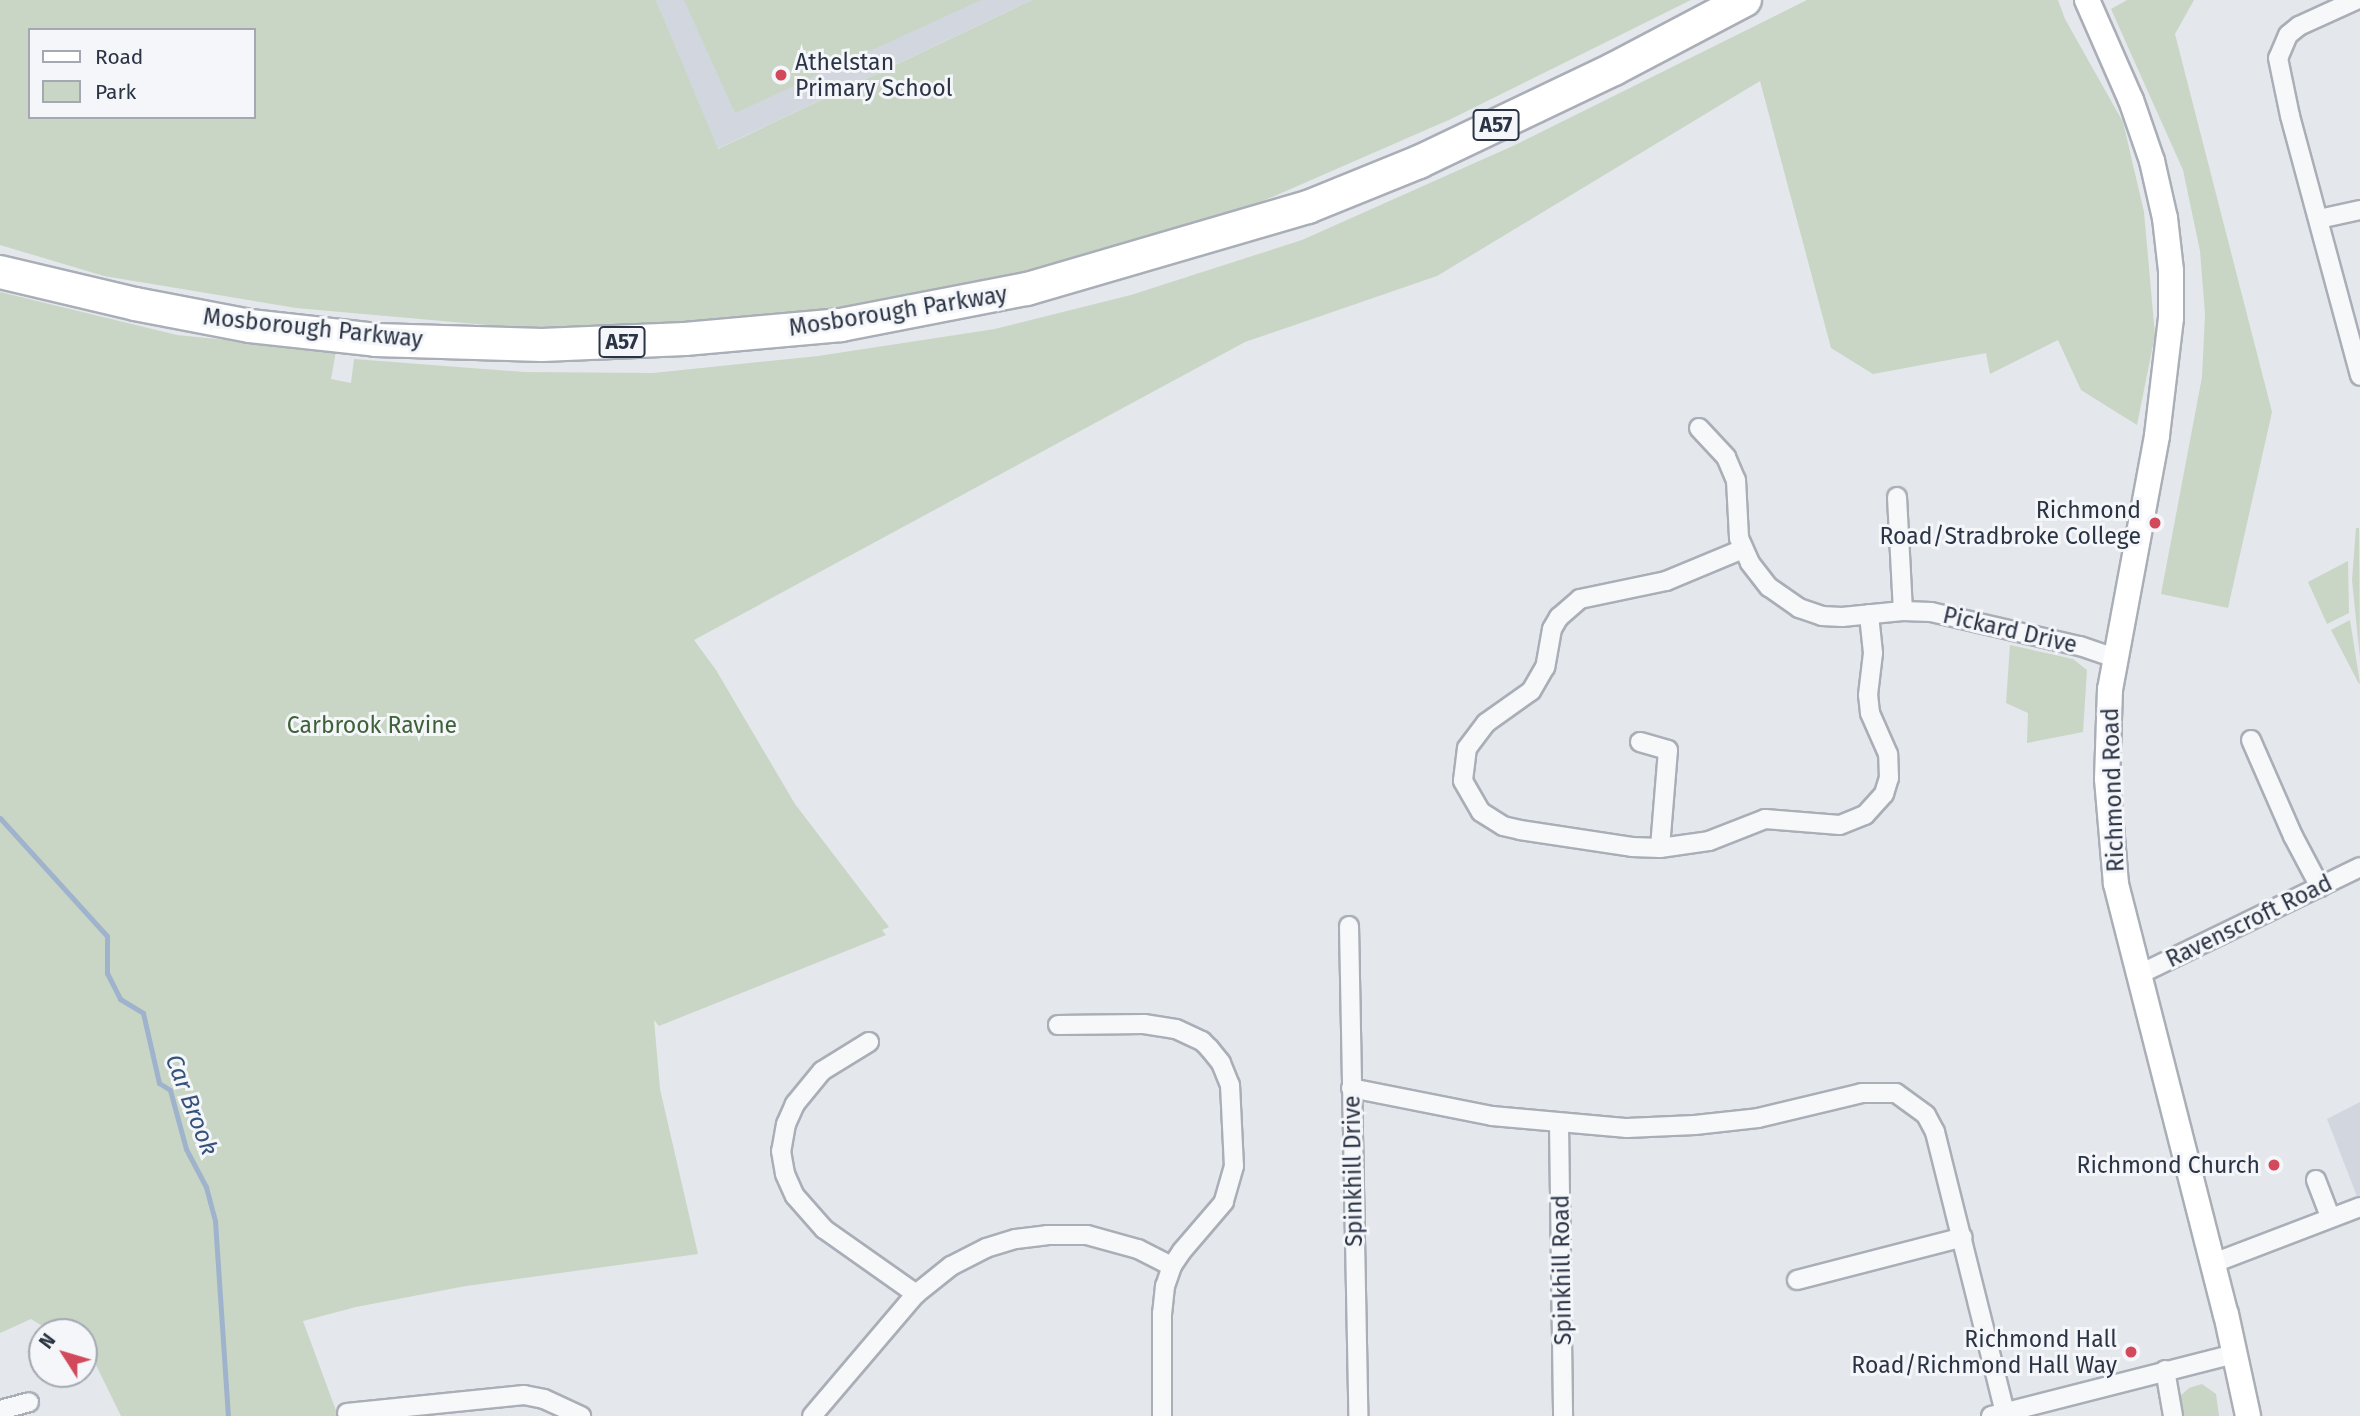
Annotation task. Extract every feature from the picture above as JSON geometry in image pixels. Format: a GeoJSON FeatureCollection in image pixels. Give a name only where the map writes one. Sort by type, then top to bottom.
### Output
{"type":"FeatureCollection","features":[{"type":"Feature","properties":{"kind":"highway","name":"Mosborough Parkway"},"geometry":{"type":"LineString","coordinates":[[0,272],[135,304],[250,326],[376,340],[542,345],[685,339],[841,325],[1027,289],[1308,207],[1419,162],[1578,86],[1745,0]]}},
{"type":"Feature","properties":{"kind":"main road","name":"Richmond Road"},"geometry":{"type":"LineString","coordinates":[[2087,0],[2131,100],[2152,161],[2165,218],[2171,271],[2171,318],[2157,436],[2115,658],[2107,731],[2107,779],[2116,884],[2235,1354],[2248,1416]]}},
{"type":"Feature","properties":{"kind":"street"},"geometry":{"type":"LineString","coordinates":[[2356,0],[2299,26],[2288,35],[2278,58],[2290,116],[2360,376]]}},
{"type":"Feature","properties":{"kind":"street"},"geometry":{"type":"LineString","coordinates":[[2319,219],[2360,210]]}},
{"type":"Feature","properties":{"kind":"street","name":"Pickard Drive"},"geometry":{"type":"LineString","coordinates":[[1699,428],[1726,457],[1736,480],[1737,523],[1743,549],[1769,587],[1798,608],[1822,616],[1903,611],[1963,617],[2051,641],[2080,646],[2115,658]]}},
{"type":"Feature","properties":{"kind":"street"},"geometry":{"type":"LineString","coordinates":[[1897,497],[1903,611]]}},
{"type":"Feature","properties":{"kind":"street"},"geometry":{"type":"LineString","coordinates":[[1743,549],[1666,581],[1580,599],[1559,617],[1552,629],[1545,667],[1531,691],[1486,723],[1467,748],[1463,781],[1473,801],[1490,820],[1520,830],[1632,847],[1660,848],[1709,841],[1765,819],[1840,825],[1865,815],[1875,807],[1889,781],[1889,767],[1870,713],[1868,695],[1872,653],[1869,614]]}},
{"type":"Feature","properties":{"kind":"street"},"geometry":{"type":"LineString","coordinates":[[2251,740],[2293,836],[2320,887]]}},
{"type":"Feature","properties":{"kind":"street"},"geometry":{"type":"LineString","coordinates":[[1640,742],[1668,750],[1660,848]]}},
{"type":"Feature","properties":{"kind":"street","name":"Ravenscroft Road"},"geometry":{"type":"LineString","coordinates":[[2138,975],[2360,867]]}},
{"type":"Feature","properties":{"kind":"street","name":"Spinkhill Drive"},"geometry":{"type":"LineString","coordinates":[[1349,926],[1358,1416]]}},
{"type":"Feature","properties":{"kind":"street"},"geometry":{"type":"LineString","coordinates":[[1058,1025],[1144,1024],[1176,1028],[1202,1041],[1221,1063],[1230,1085],[1234,1166],[1224,1202],[1172,1266],[1165,1286],[1162,1313],[1162,1416]]}},
{"type":"Feature","properties":{"kind":"street"},"geometry":{"type":"LineString","coordinates":[[869,1042],[822,1072],[795,1104],[786,1124],[781,1152],[785,1174],[795,1196],[824,1229],[916,1294]]}},
{"type":"Feature","properties":{"kind":"street"},"geometry":{"type":"LineString","coordinates":[[1351,1088],[1492,1116],[1627,1128],[1695,1125],[1758,1118],[1862,1093],[1896,1093],[1926,1115],[1935,1132],[1963,1237],[2001,1415],[2165,1370],[2235,1354]]}},
{"type":"Feature","properties":{"kind":"street","name":"Spinkhill Road"},"geometry":{"type":"LineString","coordinates":[[1559,1124],[1563,1416]]}},
{"type":"Feature","properties":{"kind":"street"},"geometry":{"type":"LineString","coordinates":[[2316,1181],[2330,1216]]}},
{"type":"Feature","properties":{"kind":"street"},"geometry":{"type":"LineString","coordinates":[[2211,1264],[2330,1216],[2360,1207]]}},
{"type":"Feature","properties":{"kind":"street"},"geometry":{"type":"LineString","coordinates":[[835,1416],[816,1410],[916,1294],[951,1266],[986,1248],[1016,1239],[1047,1235],[1087,1235],[1115,1241],[1172,1266]]}},
{"type":"Feature","properties":{"kind":"street"},"geometry":{"type":"LineString","coordinates":[[1797,1280],[1963,1237]]}},
{"type":"Feature","properties":{"kind":"street"},"geometry":{"type":"LineString","coordinates":[[2165,1370],[2173,1416]]}},
{"type":"Feature","properties":{"kind":"street"},"geometry":{"type":"LineString","coordinates":[[347,1413],[376,1413],[524,1395],[544,1399],[581,1416]]}},
{"type":"Feature","properties":{"kind":"street"},"geometry":{"type":"LineString","coordinates":[[0,1410],[29,1402]]}},
{"type":"Feature","properties":{"kind":"shaded area","name":"Athelstan Primary School"},"geometry":{"type":"Polygon","coordinates":[[[656,0],[1032,0],[717,149],[656,0]]]}},
{"type":"Feature","properties":{"kind":"shaded area"},"geometry":{"type":"Polygon","coordinates":[[[2360,1102],[2360,1198],[2358,1199],[2327,1119],[2360,1102]]]}},
{"type":"Feature","properties":{"kind":"green space"},"geometry":{"type":"Polygon","coordinates":[[[0,0],[656,0],[718,149],[1032,0],[1691,0],[1451,119],[1231,215],[1042,270],[849,309],[690,323],[520,328],[296,308],[104,276],[0,245],[0,0]]]}},
{"type":"Feature","properties":{"kind":"green space"},"geometry":{"type":"Polygon","coordinates":[[[684,0],[981,0],[735,113],[684,0]]]}},
{"type":"Feature","properties":{"kind":"green space","name":"Carbrook Ravine"},"geometry":{"type":"Polygon","coordinates":[[[1807,0],[2058,0],[2065,19],[2123,122],[2144,212],[2155,335],[2137,425],[2081,390],[2058,340],[1990,374],[1986,353],[1873,374],[1831,348],[1760,81],[1437,276],[1245,342],[694,640],[716,670],[795,804],[889,927],[882,930],[886,935],[659,1026],[654,1020],[660,1089],[698,1254],[466,1286],[356,1307],[303,1321],[338,1416],[121,1416],[98,1369],[98,1318],[28,1318],[0,1333],[0,292],[177,335],[336,351],[331,379],[351,383],[354,359],[524,372],[653,373],[818,356],[995,329],[1131,295],[1302,240],[1515,145],[1807,0]]]}},
{"type":"Feature","properties":{"kind":"green space"},"geometry":{"type":"Polygon","coordinates":[[[2127,0],[2194,0],[2175,34],[2272,412],[2228,608],[2161,594],[2202,377],[2205,314],[2200,251],[2183,170],[2111,9],[2127,0]]]}},
{"type":"Feature","properties":{"kind":"green space"},"geometry":{"type":"Polygon","coordinates":[[[2356,528],[2359,528],[2360,658],[2352,580],[2356,528]]]}},
{"type":"Feature","properties":{"kind":"green space"},"geometry":{"type":"Polygon","coordinates":[[[2348,561],[2349,613],[2327,624],[2308,582],[2348,561]]]}},
{"type":"Feature","properties":{"kind":"green space"},"geometry":{"type":"Polygon","coordinates":[[[2350,620],[2360,683],[2359,684],[2331,630],[2350,620]]]}},
{"type":"Feature","properties":{"kind":"green space"},"geometry":{"type":"Polygon","coordinates":[[[2010,645],[2073,659],[2087,670],[2083,732],[2027,743],[2028,713],[2006,703],[2010,645]]]}},
{"type":"Feature","properties":{"kind":"green space"},"geometry":{"type":"Polygon","coordinates":[[[2202,1384],[2216,1394],[2219,1416],[2179,1416],[2179,1397],[2189,1388],[2202,1384]]]}},
{"type":"Feature","properties":{"kind":"waterway","name":"Car Brook"},"geometry":{"type":"LineString","coordinates":[[0,818],[107,936],[107,973],[120,999],[143,1013],[159,1083],[170,1090],[186,1149],[206,1187],[215,1221],[228,1416]]}},
{"type":"Feature","properties":{"kind":"place","name":"Athelstan Primary School"},"geometry":{"type":"Point","coordinates":[781,75]}},
{"type":"Feature","properties":{"kind":"place","name":"Richmond Road/Stradbroke College"},"geometry":{"type":"Point","coordinates":[2155,523]}},
{"type":"Feature","properties":{"kind":"place","name":"Richmond Church"},"geometry":{"type":"Point","coordinates":[2274,1165]}},
{"type":"Feature","properties":{"kind":"place","name":"Richmond Hall Road/Richmond Hall Way"},"geometry":{"type":"Point","coordinates":[2131,1352]}}]}
